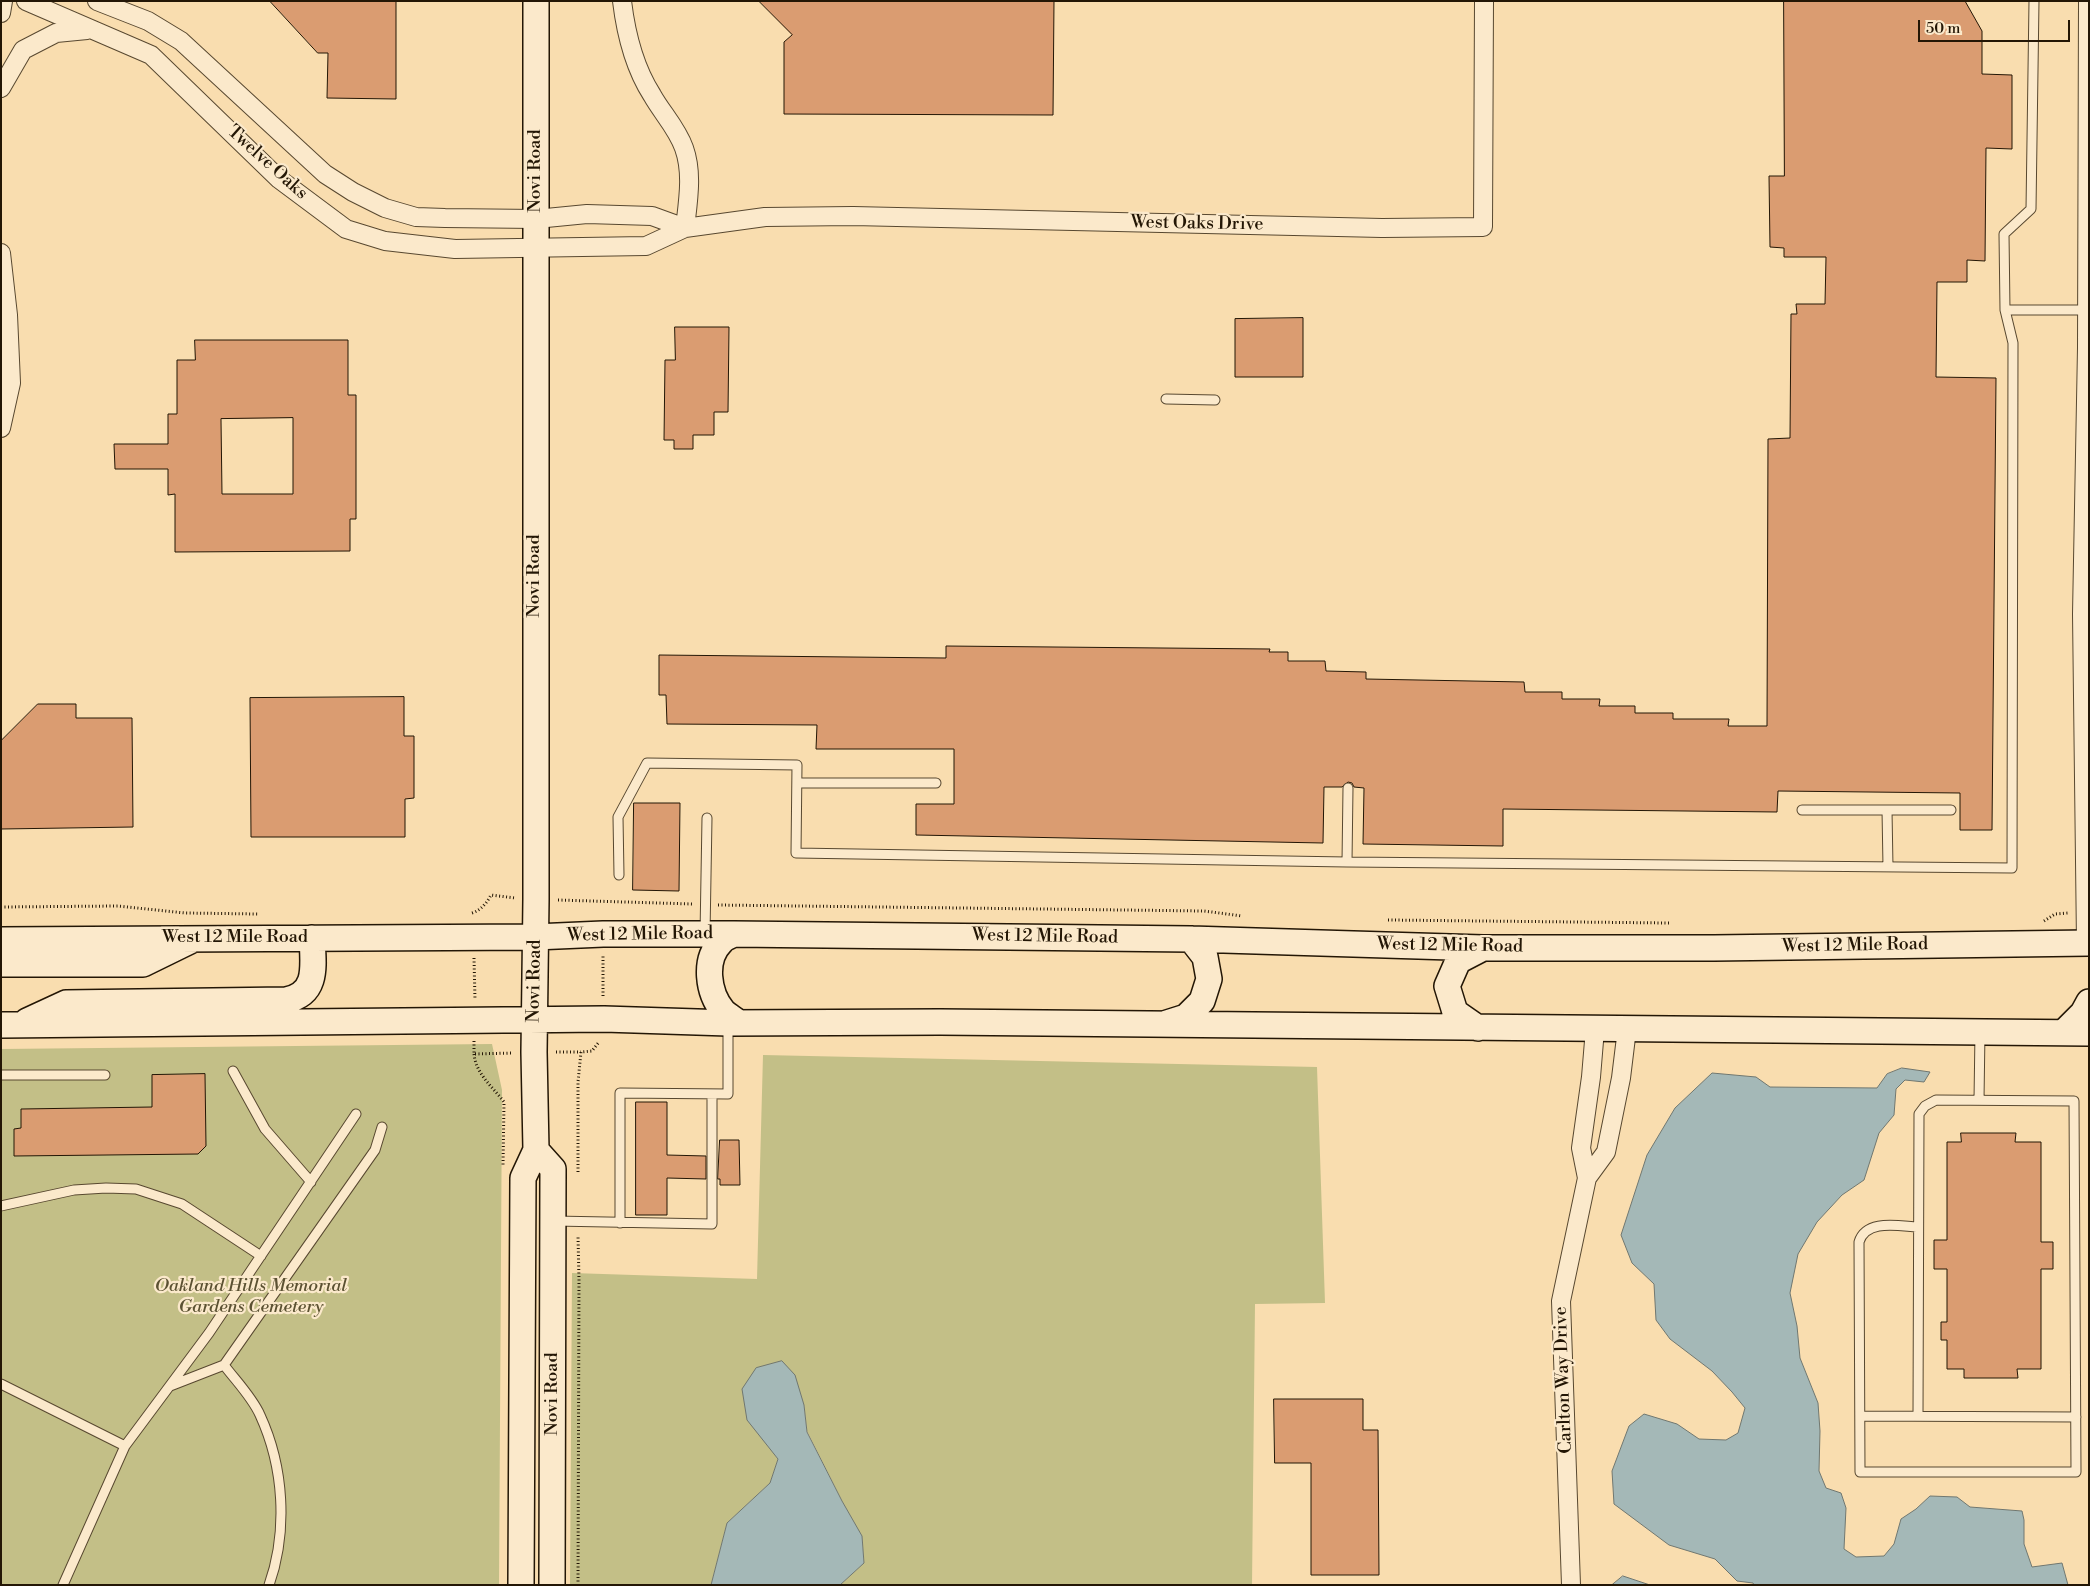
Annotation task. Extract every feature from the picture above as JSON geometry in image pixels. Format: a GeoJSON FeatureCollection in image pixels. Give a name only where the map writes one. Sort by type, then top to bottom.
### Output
{"type":"FeatureCollection","features":[{"type":"Feature","properties":{"kind":"main road","name":"Novi Road"},"geometry":{"type":"LineString","coordinates":[[520,1585],[523,1178],[536,1150],[536,1]]}},
{"type":"Feature","properties":{"kind":"main road","name":"West 12 Mile Road"},"geometry":{"type":"LineString","coordinates":[[1,940],[734,934],[1191,939],[1483,948],[2088,946]]}},
{"type":"Feature","properties":{"kind":"main road"},"geometry":{"type":"LineString","coordinates":[[733,1023],[713,996],[709,977],[712,959],[720,942],[734,934]]}},
{"type":"Feature","properties":{"kind":"main road"},"geometry":{"type":"LineString","coordinates":[[1,964],[143,964],[194,938]]}},
{"type":"Feature","properties":{"kind":"main road"},"geometry":{"type":"LineString","coordinates":[[10,1025],[66,1003],[286,1000],[295,998],[302,994],[312,980],[312,938]]}},
{"type":"Feature","properties":{"kind":"main road"},"geometry":{"type":"LineString","coordinates":[[1164,1024],[1186,1017],[1202,1001],[1209,979],[1205,957],[1191,939]]}},
{"type":"Feature","properties":{"kind":"main road"},"geometry":{"type":"LineString","coordinates":[[1478,1028],[1455,1012],[1447,986],[1458,960],[1483,948]]}},
{"type":"Feature","properties":{"kind":"main road"},"geometry":{"type":"LineString","coordinates":[[2064,1032],[2083,1013],[2089,1002]]}},
{"type":"Feature","properties":{"kind":"main road"},"geometry":{"type":"LineString","coordinates":[[10,1025],[604,1019],[733,1023],[950,1022],[2089,1033]]}},
{"type":"Feature","properties":{"kind":"main road","name":"Novi Road"},"geometry":{"type":"LineString","coordinates":[[536,1150],[553,1170],[565,1221],[552,1585]]}},
{"type":"Feature","properties":{"kind":"street"},"geometry":{"type":"LineString","coordinates":[[1,13],[3,1]]}},
{"type":"Feature","properties":{"kind":"street","name":"Twelve Oaks"},"geometry":{"type":"LineString","coordinates":[[26,1],[151,55],[279,179],[346,229],[385,241],[455,249],[535,246]]}},
{"type":"Feature","properties":{"kind":"street","name":"Twelve Oaks"},"geometry":{"type":"LineString","coordinates":[[97,1],[148,21],[181,41],[325,174],[353,192],[385,208],[416,217],[536,218]]}},
{"type":"Feature","properties":{"kind":"street"},"geometry":{"type":"LineString","coordinates":[[622,1],[625,27],[640,73],[651,95],[673,127],[684,149],[689,183],[686,228]]}},
{"type":"Feature","properties":{"kind":"street","name":"West Oaks Drive"},"geometry":{"type":"LineString","coordinates":[[535,246],[646,246],[686,228],[765,217],[853,216],[1382,228],[1483,228],[1484,1]]}},
{"type":"Feature","properties":{"kind":"street"},"geometry":{"type":"LineString","coordinates":[[2088,1],[2087,310],[2082,614],[2088,946]]}},
{"type":"Feature","properties":{"kind":"street"},"geometry":{"type":"LineString","coordinates":[[1,88],[23,50],[56,33],[90,30]]}},
{"type":"Feature","properties":{"kind":"street","name":"West Oaks Drive"},"geometry":{"type":"LineString","coordinates":[[536,218],[587,214],[652,216],[686,228]]}},
{"type":"Feature","properties":{"kind":"street"},"geometry":{"type":"LineString","coordinates":[[1,253],[8,315],[10,383],[1,428]]}},
{"type":"Feature","properties":{"kind":"street","name":"Carlton Way Drive"},"geometry":{"type":"LineString","coordinates":[[1571,1585],[1561,1301],[1587,1178],[1581,1148],[1592,1077],[1595,1029]]}},
{"type":"Feature","properties":{"kind":"street","name":"Carlton Way Drive"},"geometry":{"type":"LineString","coordinates":[[1587,1178],[1606,1152],[1621,1078],[1627,1029]]}},
{"type":"Feature","properties":{"kind":"lane"},"geometry":{"type":"LineString","coordinates":[[619,875],[618,817],[647,763],[797,765],[796,853],[1347,862],[2012,868],[2013,343],[2005,310],[2004,234],[2031,209],[2034,1]]}},
{"type":"Feature","properties":{"kind":"lane"},"geometry":{"type":"LineString","coordinates":[[2005,310],[2087,310]]}},
{"type":"Feature","properties":{"kind":"lane"},"geometry":{"type":"LineString","coordinates":[[1166,400],[1215,400]]}},
{"type":"Feature","properties":{"kind":"lane"},"geometry":{"type":"LineString","coordinates":[[797,783],[936,783]]}},
{"type":"Feature","properties":{"kind":"lane"},"geometry":{"type":"LineString","coordinates":[[1347,862],[1348,788]]}},
{"type":"Feature","properties":{"kind":"lane"},"geometry":{"type":"LineString","coordinates":[[1802,810],[1951,810]]}},
{"type":"Feature","properties":{"kind":"lane"},"geometry":{"type":"LineString","coordinates":[[1887,810],[1888,867]]}},
{"type":"Feature","properties":{"kind":"lane"},"geometry":{"type":"LineString","coordinates":[[705,934],[707,818]]}},
{"type":"Feature","properties":{"kind":"lane"},"geometry":{"type":"LineString","coordinates":[[620,1222],[620,1092],[728,1094],[733,1023]]}},
{"type":"Feature","properties":{"kind":"lane"},"geometry":{"type":"LineString","coordinates":[[1979,1100],[1980,1032]]}},
{"type":"Feature","properties":{"kind":"lane"},"geometry":{"type":"LineString","coordinates":[[233,1071],[265,1130],[311,1182]]}},
{"type":"Feature","properties":{"kind":"lane"},"geometry":{"type":"LineString","coordinates":[[1,1076],[106,1074]]}},
{"type":"Feature","properties":{"kind":"lane"},"geometry":{"type":"LineString","coordinates":[[565,1221],[712,1224],[712,1094]]}},
{"type":"Feature","properties":{"kind":"lane"},"geometry":{"type":"LineString","coordinates":[[1917,1227],[1869,1228],[1861,1234],[1859,1242],[1860,1472],[2076,1472],[2074,1101],[1936,1100],[1925,1106],[1919,1114],[1917,1227],[1918,1416]]}},
{"type":"Feature","properties":{"kind":"lane"},"geometry":{"type":"LineString","coordinates":[[63,1585],[125,1446],[209,1333],[356,1114]]}},
{"type":"Feature","properties":{"kind":"lane"},"geometry":{"type":"LineString","coordinates":[[169,1387],[224,1365],[375,1150],[382,1127]]}},
{"type":"Feature","properties":{"kind":"lane"},"geometry":{"type":"LineString","coordinates":[[1,1206],[74,1190],[136,1189],[182,1204],[261,1256]]}},
{"type":"Feature","properties":{"kind":"lane"},"geometry":{"type":"LineString","coordinates":[[224,1365],[259,1413],[271,1444],[278,1477],[281,1500],[280,1521],[277,1552],[269,1585]]}},
{"type":"Feature","properties":{"kind":"lane"},"geometry":{"type":"LineString","coordinates":[[1,1384],[125,1446]]}},
{"type":"Feature","properties":{"kind":"lane"},"geometry":{"type":"LineString","coordinates":[[1860,1416],[2076,1417]]}},
{"type":"Feature","properties":{"kind":"path"},"geometry":{"type":"LineString","coordinates":[[491,895],[602,902],[1204,912],[1248,917]]}},
{"type":"Feature","properties":{"kind":"path"},"geometry":{"type":"LineString","coordinates":[[577,1178],[578,1082],[581,1052],[592,1051],[597,1047],[602,1037],[604,1019],[602,902]]}},
{"type":"Feature","properties":{"kind":"path"},"geometry":{"type":"LineString","coordinates":[[1,907],[118,906],[185,913],[246,913]]}},
{"type":"Feature","properties":{"kind":"path"},"geometry":{"type":"LineString","coordinates":[[2042,922],[2055,914],[2086,914]]}},
{"type":"Feature","properties":{"kind":"path"},"geometry":{"type":"LineString","coordinates":[[1384,920],[1672,923]]}},
{"type":"Feature","properties":{"kind":"path"},"geometry":{"type":"LineString","coordinates":[[474,1054],[475,1065],[479,1073],[504,1102],[503,1166]]}},
{"type":"Feature","properties":{"kind":"path"},"geometry":{"type":"LineString","coordinates":[[565,1221],[580,1280],[578,1585]]}},
{"type":"Feature","properties":{"kind":"green space","name":"Oakland Hills Memorial Gardens Cemetery"},"geometry":{"type":"Polygon","coordinates":[[[492,1044],[502,1090],[499,1585],[1,1585],[1,1049],[492,1044]]]}},
{"type":"Feature","properties":{"kind":"green space"},"geometry":{"type":"Polygon","coordinates":[[[763,1055],[1317,1067],[1325,1303],[1255,1304],[1252,1585],[840,1585],[864,1563],[862,1537],[807,1431],[804,1405],[768,1444],[778,1459],[770,1483],[727,1523],[711,1585],[570,1585],[572,1273],[757,1279],[763,1055]]]}},
{"type":"Feature","properties":{"kind":"shaded area"},"geometry":{"type":"Polygon","coordinates":[[[1902,1068],[1930,1072],[1924,1082],[1905,1080],[1896,1089],[1894,1115],[1879,1133],[1864,1180],[1842,1195],[1817,1222],[1798,1254],[1790,1293],[1797,1326],[1800,1358],[1818,1403],[1820,1431],[1819,1471],[1826,1488],[1841,1493],[1846,1508],[1844,1549],[1856,1557],[1884,1556],[1894,1544],[1901,1519],[1930,1496],[1957,1497],[1970,1507],[2022,1511],[2024,1544],[2032,1567],[2062,1563],[2068,1585],[1754,1585],[1753,1583],[1737,1581],[1715,1559],[1669,1545],[1614,1504],[1612,1471],[1629,1426],[1644,1414],[1677,1424],[1699,1439],[1726,1440],[1738,1433],[1745,1408],[1712,1371],[1670,1339],[1656,1320],[1654,1284],[1632,1263],[1621,1235],[1647,1155],[1675,1108],[1712,1073],[1756,1077],[1770,1087],[1877,1088],[1887,1074],[1902,1068]]]}},
{"type":"Feature","properties":{"kind":"shaded area"},"geometry":{"type":"Polygon","coordinates":[[[782,1361],[795,1375],[804,1405],[807,1432],[862,1536],[864,1563],[840,1585],[711,1585],[727,1523],[770,1483],[778,1459],[747,1420],[742,1389],[756,1368],[782,1361]]]}},
{"type":"Feature","properties":{"kind":"shaded area"},"geometry":{"type":"Polygon","coordinates":[[[1623,1576],[1650,1585],[1612,1585],[1623,1576]]]}},
{"type":"Feature","properties":{"kind":"building"},"geometry":{"type":"Polygon","coordinates":[[[270,1],[396,1],[396,99],[327,98],[328,53],[318,53],[270,1]]]}},
{"type":"Feature","properties":{"kind":"building"},"geometry":{"type":"Polygon","coordinates":[[[759,1],[1054,1],[1053,115],[784,114],[784,42],[792,35],[759,1]]]}},
{"type":"Feature","properties":{"kind":"building"},"geometry":{"type":"Polygon","coordinates":[[[1784,1],[1965,1],[1982,31],[1982,74],[2012,75],[2012,149],[1986,148],[1985,261],[1967,260],[1967,282],[1937,282],[1936,377],[1996,378],[1992,830],[1960,830],[1960,793],[1778,791],[1777,812],[1503,809],[1503,846],[1363,844],[1364,788],[1354,787],[1352,783],[1348,782],[1342,787],[1324,787],[1323,843],[916,835],[916,804],[954,804],[954,749],[816,749],[817,725],[667,724],[666,695],[659,695],[659,655],[946,658],[946,646],[1270,649],[1269,652],[1288,652],[1288,661],[1325,661],[1326,671],[1366,672],[1366,679],[1524,682],[1525,692],[1562,692],[1562,699],[1600,699],[1599,706],[1635,706],[1635,713],[1673,713],[1673,719],[1729,719],[1728,726],[1767,726],[1768,439],[1790,438],[1791,314],[1797,314],[1796,304],[1825,304],[1826,257],[1784,257],[1784,248],[1770,247],[1769,176],[1784,176],[1784,1]]]}},
{"type":"Feature","properties":{"kind":"building"},"geometry":{"type":"Polygon","coordinates":[[[1303,318],[1303,377],[1235,377],[1235,319],[1303,318]]]}},
{"type":"Feature","properties":{"kind":"building"},"geometry":{"type":"Polygon","coordinates":[[[675,327],[729,327],[728,412],[714,412],[714,435],[693,435],[693,449],[674,449],[674,440],[664,440],[665,360],[675,360],[675,327]]]}},
{"type":"Feature","properties":{"kind":"building"},"geometry":{"type":"Polygon","coordinates":[[[195,340],[348,340],[348,395],[356,395],[356,519],[350,519],[350,551],[175,552],[175,494],[168,495],[168,469],[115,469],[114,444],[168,444],[168,414],[177,414],[177,360],[195,360],[195,340]],[[293,418],[221,419],[222,494],[293,494],[293,418]]]}},
{"type":"Feature","properties":{"kind":"building"},"geometry":{"type":"Polygon","coordinates":[[[404,697],[404,736],[414,736],[414,798],[405,799],[405,837],[251,837],[250,698],[404,697]]]}},
{"type":"Feature","properties":{"kind":"building"},"geometry":{"type":"Polygon","coordinates":[[[38,704],[76,704],[76,718],[132,718],[133,827],[1,829],[1,741],[38,704]]]}},
{"type":"Feature","properties":{"kind":"building"},"geometry":{"type":"Polygon","coordinates":[[[634,803],[680,803],[679,891],[633,890],[634,803]]]}},
{"type":"Feature","properties":{"kind":"building"},"geometry":{"type":"Polygon","coordinates":[[[205,1074],[206,1146],[198,1154],[14,1156],[14,1129],[21,1128],[21,1109],[152,1107],[152,1075],[205,1074]]]}},
{"type":"Feature","properties":{"kind":"building"},"geometry":{"type":"Polygon","coordinates":[[[636,1102],[667,1102],[667,1155],[706,1156],[706,1179],[667,1178],[667,1215],[636,1215],[636,1102]]]}},
{"type":"Feature","properties":{"kind":"building"},"geometry":{"type":"Polygon","coordinates":[[[1961,1133],[2016,1133],[2015,1142],[2041,1142],[2041,1242],[2053,1242],[2053,1269],[2041,1269],[2041,1369],[2017,1369],[2018,1378],[1964,1378],[1964,1369],[1947,1369],[1947,1340],[1941,1340],[1941,1322],[1947,1322],[1947,1269],[1934,1269],[1934,1240],[1947,1240],[1947,1142],[1961,1142],[1961,1133]]]}},
{"type":"Feature","properties":{"kind":"building"},"geometry":{"type":"Polygon","coordinates":[[[720,1140],[739,1140],[740,1185],[720,1185],[720,1179],[718,1179],[720,1140]]]}},
{"type":"Feature","properties":{"kind":"building"},"geometry":{"type":"Polygon","coordinates":[[[1274,1399],[1363,1399],[1363,1430],[1378,1430],[1379,1575],[1311,1575],[1311,1463],[1275,1463],[1274,1399]]]}}]}
